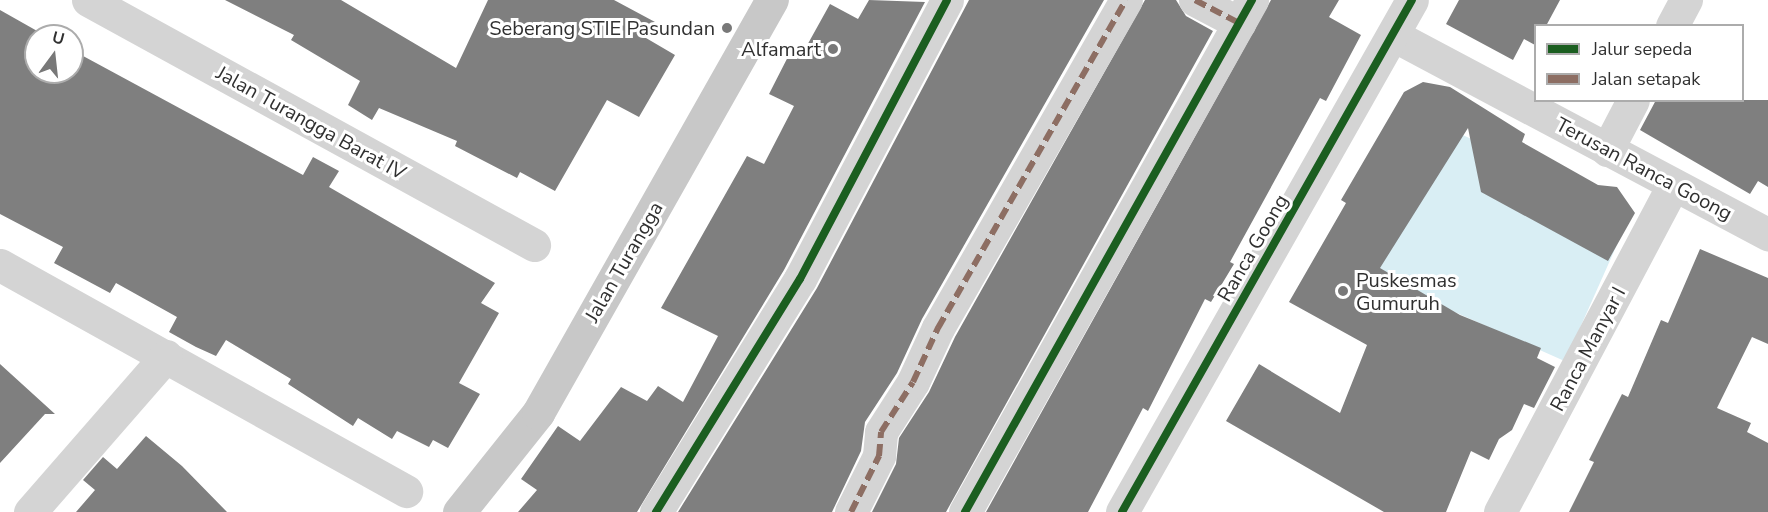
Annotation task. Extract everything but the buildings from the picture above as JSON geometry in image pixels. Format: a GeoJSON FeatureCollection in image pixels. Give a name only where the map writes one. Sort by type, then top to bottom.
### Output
{"type":"FeatureCollection","features":[{"type":"Feature","properties":{"kind":"main road","name":"Jalan Turangga"},"geometry":{"type":"LineString","coordinates":[[459,512],[538,413],[772,0]]}},
{"type":"Feature","properties":{"kind":"street","name":"Jalan Turangga Barat IV"},"geometry":{"type":"LineString","coordinates":[[88,0],[534,245]]}},
{"type":"Feature","properties":{"kind":"street"},"geometry":{"type":"LineString","coordinates":[[656,512],[800,279],[947,0]]}},
{"type":"Feature","properties":{"kind":"street"},"geometry":{"type":"LineString","coordinates":[[851,512],[879,456],[881,432],[913,382],[938,328],[1126,0]]}},
{"type":"Feature","properties":{"kind":"street"},"geometry":{"type":"LineString","coordinates":[[965,512],[1245,12],[1195,0]]}},
{"type":"Feature","properties":{"kind":"street","name":"Ranca Goong"},"geometry":{"type":"LineString","coordinates":[[1122,512],[1412,0]]}},
{"type":"Feature","properties":{"kind":"street"},"geometry":{"type":"LineString","coordinates":[[1673,24],[1686,0]]}},
{"type":"Feature","properties":{"kind":"street","name":"Terusan Ranca Goong"},"geometry":{"type":"LineString","coordinates":[[1393,34],[1673,185],[1764,223]]}},
{"type":"Feature","properties":{"kind":"street"},"geometry":{"type":"LineString","coordinates":[[1607,150],[1632,102]]}},
{"type":"Feature","properties":{"kind":"street","name":"Ranca Manyar I"},"geometry":{"type":"LineString","coordinates":[[1500,512],[1673,185]]}},
{"type":"Feature","properties":{"kind":"street"},"geometry":{"type":"LineString","coordinates":[[0,265],[406,490]]}},
{"type":"Feature","properties":{"kind":"street"},"geometry":{"type":"LineString","coordinates":[[30,512],[166,356]]}},
{"type":"Feature","properties":{"kind":"shaded area"},"geometry":{"type":"Polygon","coordinates":[[[1402,108],[1632,210],[1565,361],[1335,259],[1402,108]]]}},
{"type":"Feature","properties":{"kind":"marked path"},"geometry":{"type":"LineString","coordinates":[[851,512],[879,456],[881,432],[913,382],[938,328],[1126,0]]}},
{"type":"Feature","properties":{"kind":"marked path"},"geometry":{"type":"LineString","coordinates":[[1195,0],[1239,23]]}},
{"type":"Feature","properties":{"kind":"cycle path"},"geometry":{"type":"LineString","coordinates":[[656,512],[800,279],[947,0]]}},
{"type":"Feature","properties":{"kind":"cycle path"},"geometry":{"type":"LineString","coordinates":[[965,512],[1252,0]]}},
{"type":"Feature","properties":{"kind":"cycle path"},"geometry":{"type":"LineString","coordinates":[[1122,512],[1412,0]]}},
{"type":"Feature","properties":{"kind":"place","name":"Seberang STIE Pasundan"},"geometry":{"type":"Point","coordinates":[727,28]}},
{"type":"Feature","properties":{"kind":"place","name":"Alfamart"},"geometry":{"type":"Point","coordinates":[833,49]}},
{"type":"Feature","properties":{"kind":"place","name":"Puskesmas Gumuruh"},"geometry":{"type":"Point","coordinates":[1343,291]}}]}
